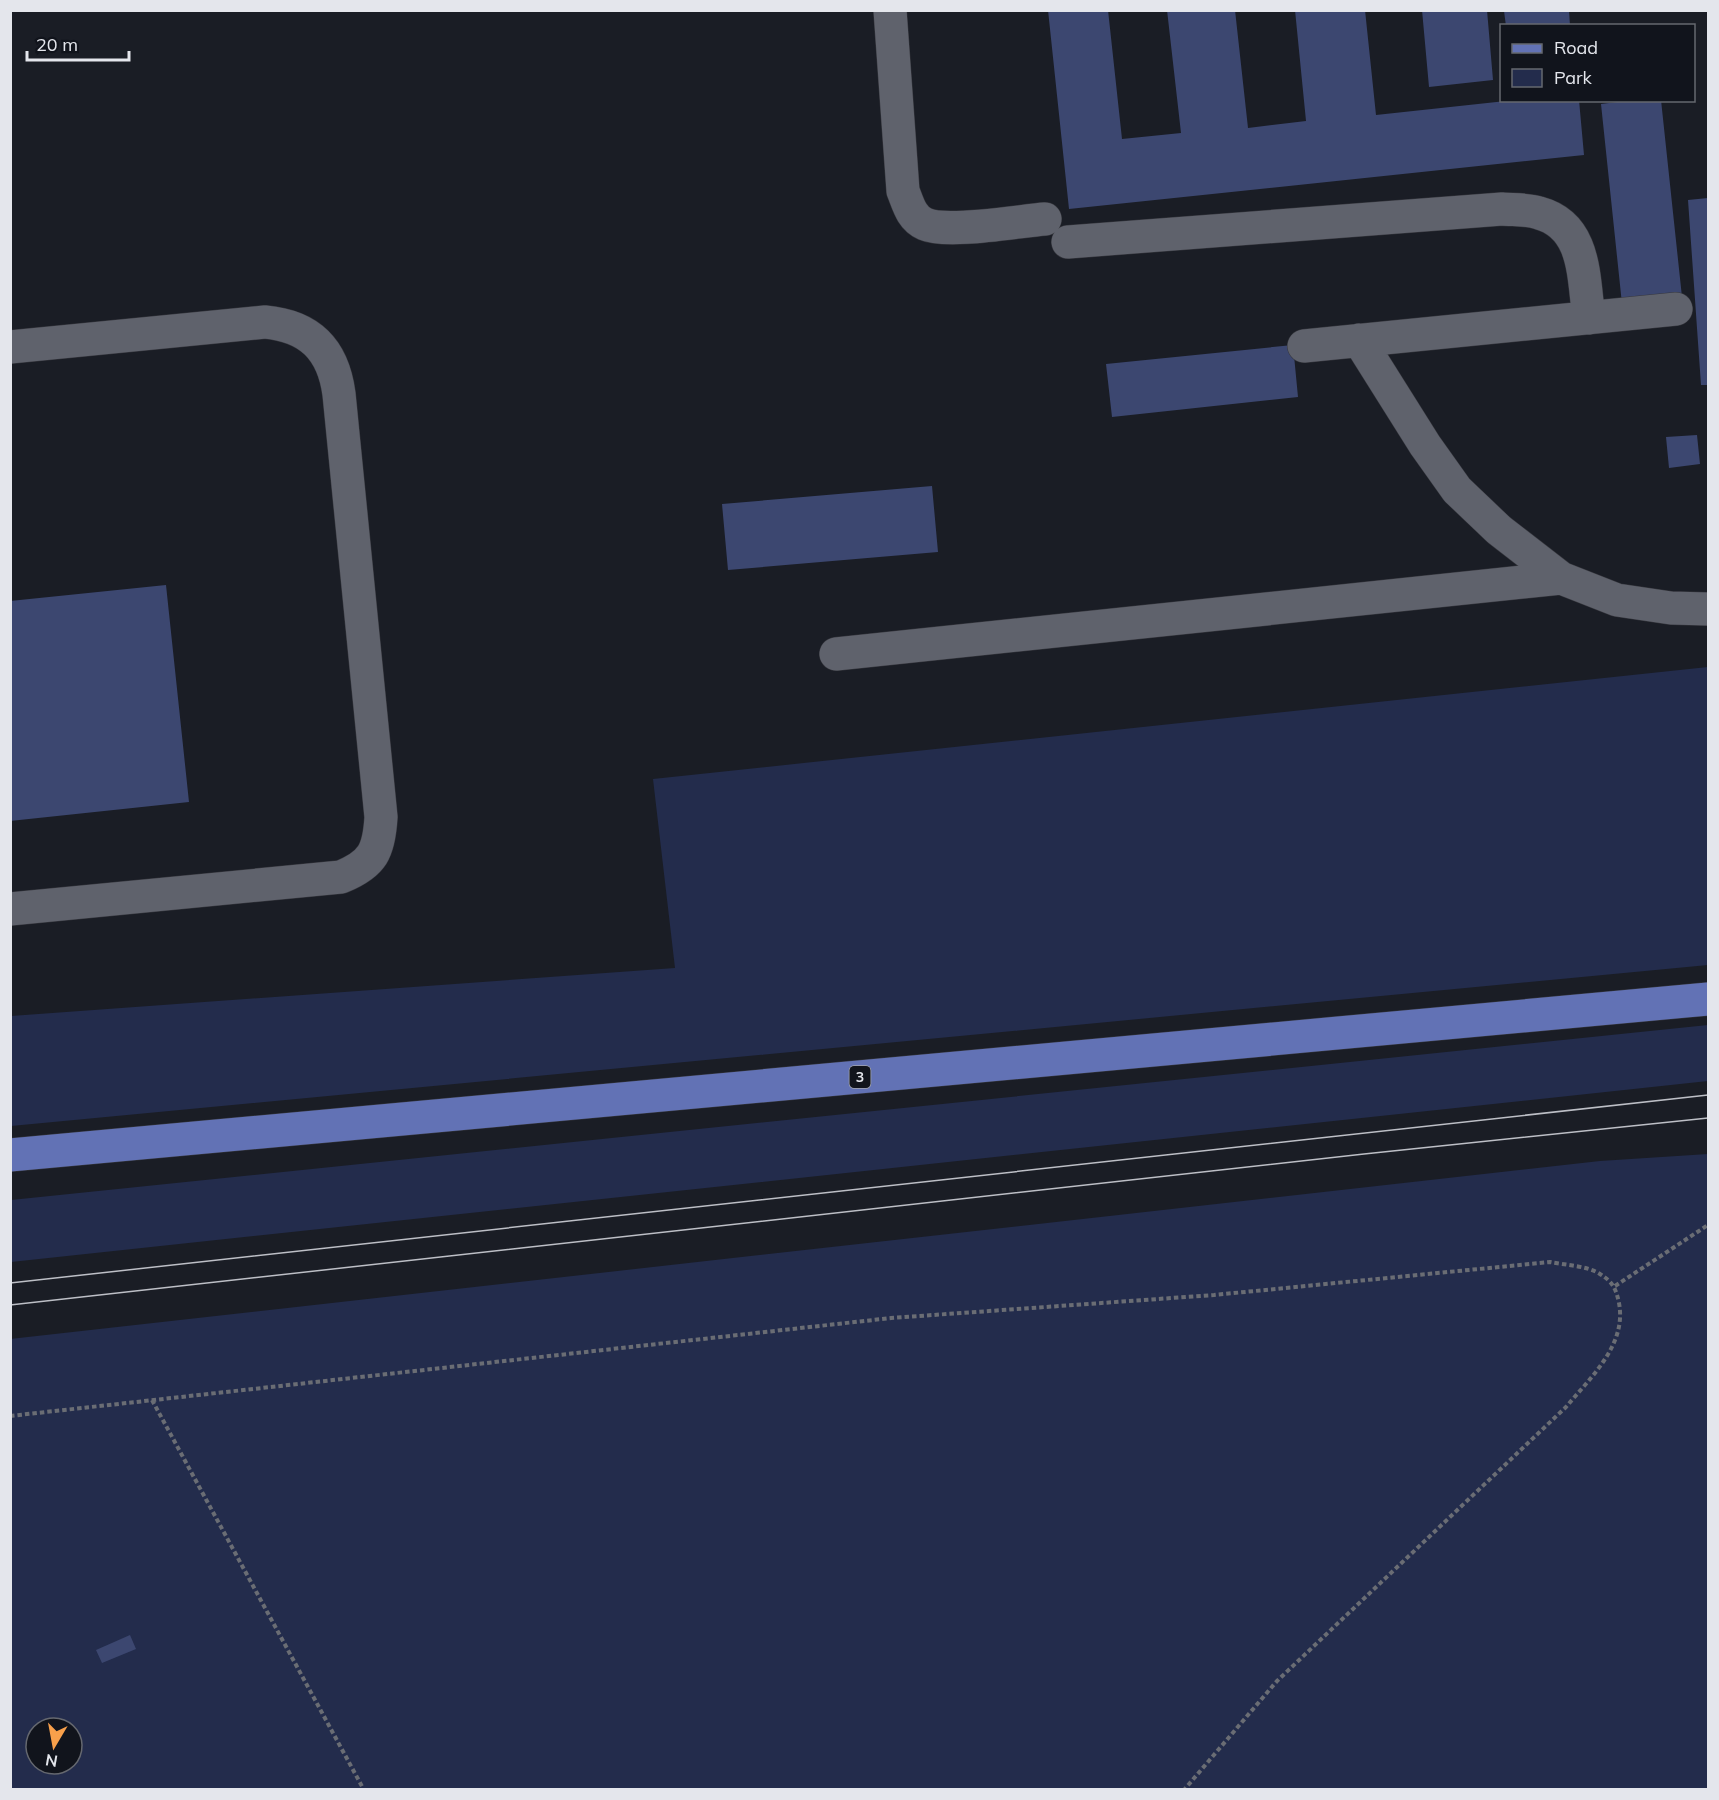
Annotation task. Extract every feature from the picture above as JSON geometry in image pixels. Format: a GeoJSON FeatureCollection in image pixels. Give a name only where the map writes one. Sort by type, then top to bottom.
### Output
{"type":"FeatureCollection","features":[{"type":"Feature","properties":{"kind":"main road","name":"3"},"geometry":{"type":"LineString","coordinates":[[10,1155],[1708,999]]}},
{"type":"Feature","properties":{"kind":"lane"},"geometry":{"type":"LineString","coordinates":[[890,10],[903,191],[911,213],[926,224],[954,227],[1045,219]]}},
{"type":"Feature","properties":{"kind":"lane"},"geometry":{"type":"LineString","coordinates":[[1068,242],[1502,209],[1538,212],[1559,221],[1570,231],[1579,247],[1589,318]]}},
{"type":"Feature","properties":{"kind":"lane"},"geometry":{"type":"LineString","coordinates":[[1304,346],[1676,309]]}},
{"type":"Feature","properties":{"kind":"lane"},"geometry":{"type":"LineString","coordinates":[[10,346],[265,322],[284,324],[302,330],[324,351],[337,379],[339,393],[381,817],[380,835],[369,862],[340,877],[10,909]]}},
{"type":"Feature","properties":{"kind":"lane"},"geometry":{"type":"LineString","coordinates":[[1359,340],[1425,445],[1457,490],[1498,530],[1561,578],[1617,600],[1671,608],[1708,609]]}},
{"type":"Feature","properties":{"kind":"lane"},"geometry":{"type":"LineString","coordinates":[[836,654],[1561,578]]}},
{"type":"Feature","properties":{"kind":"path"},"geometry":{"type":"LineString","coordinates":[[1615,1286],[1708,1225]]}},
{"type":"Feature","properties":{"kind":"path"},"geometry":{"type":"LineString","coordinates":[[10,1416],[891,1318],[1214,1295],[1550,1262],[1598,1272],[1615,1286],[1620,1309],[1618,1335],[1601,1365],[1566,1407],[1276,1681],[1184,1790]]}},
{"type":"Feature","properties":{"kind":"path"},"geometry":{"type":"LineString","coordinates":[[152,1400],[364,1790]]}},
{"type":"Feature","properties":{"kind":"green space"},"geometry":{"type":"Polygon","coordinates":[[[1708,667],[1708,965],[11,1126],[11,1016],[675,968],[653,779],[1708,667]]]}},
{"type":"Feature","properties":{"kind":"green space"},"geometry":{"type":"Polygon","coordinates":[[[1708,1025],[1708,1081],[11,1262],[11,1200],[1708,1025]]]}},
{"type":"Feature","properties":{"kind":"green space"},"geometry":{"type":"Polygon","coordinates":[[[1708,1154],[1708,1789],[11,1789],[10,1339],[1600,1161],[1708,1154]]]}},
{"type":"Feature","properties":{"kind":"building"},"geometry":{"type":"Polygon","coordinates":[[[1048,10],[1108,10],[1122,139],[1181,133],[1167,10],[1235,10],[1248,128],[1306,121],[1295,10],[1365,10],[1376,115],[1500,102],[1579,102],[1584,155],[1069,209],[1048,10]]]}},
{"type":"Feature","properties":{"kind":"building"},"geometry":{"type":"Polygon","coordinates":[[[1422,10],[1487,10],[1493,80],[1429,87],[1422,10]]]}},
{"type":"Feature","properties":{"kind":"building"},"geometry":{"type":"Polygon","coordinates":[[[1569,10],[1570,24],[1506,24],[1504,11],[1569,10]]]}},
{"type":"Feature","properties":{"kind":"building"},"geometry":{"type":"Polygon","coordinates":[[[1661,102],[1682,297],[1622,304],[1601,104],[1661,102]]]}},
{"type":"Feature","properties":{"kind":"building"},"geometry":{"type":"Polygon","coordinates":[[[1708,198],[1708,385],[1701,385],[1688,200],[1708,198]]]}},
{"type":"Feature","properties":{"kind":"building"},"geometry":{"type":"Polygon","coordinates":[[[1293,345],[1298,397],[1112,417],[1106,364],[1293,345]]]}},
{"type":"Feature","properties":{"kind":"building"},"geometry":{"type":"Polygon","coordinates":[[[1697,435],[1700,464],[1669,468],[1666,437],[1697,435]]]}},
{"type":"Feature","properties":{"kind":"building"},"geometry":{"type":"Polygon","coordinates":[[[932,486],[938,552],[728,570],[722,504],[932,486]]]}},
{"type":"Feature","properties":{"kind":"building"},"geometry":{"type":"Polygon","coordinates":[[[166,585],[189,802],[10,821],[10,601],[166,585]]]}},
{"type":"Feature","properties":{"kind":"building"},"geometry":{"type":"Polygon","coordinates":[[[130,1635],[136,1649],[102,1663],[96,1650],[130,1635]]]}},
{"type":"Feature","properties":{"kind":"tram line"},"geometry":{"type":"LineString","coordinates":[[10,1283],[1708,1095]]}},
{"type":"Feature","properties":{"kind":"tram line"},"geometry":{"type":"LineString","coordinates":[[10,1305],[1364,1154],[1708,1118]]}}]}
